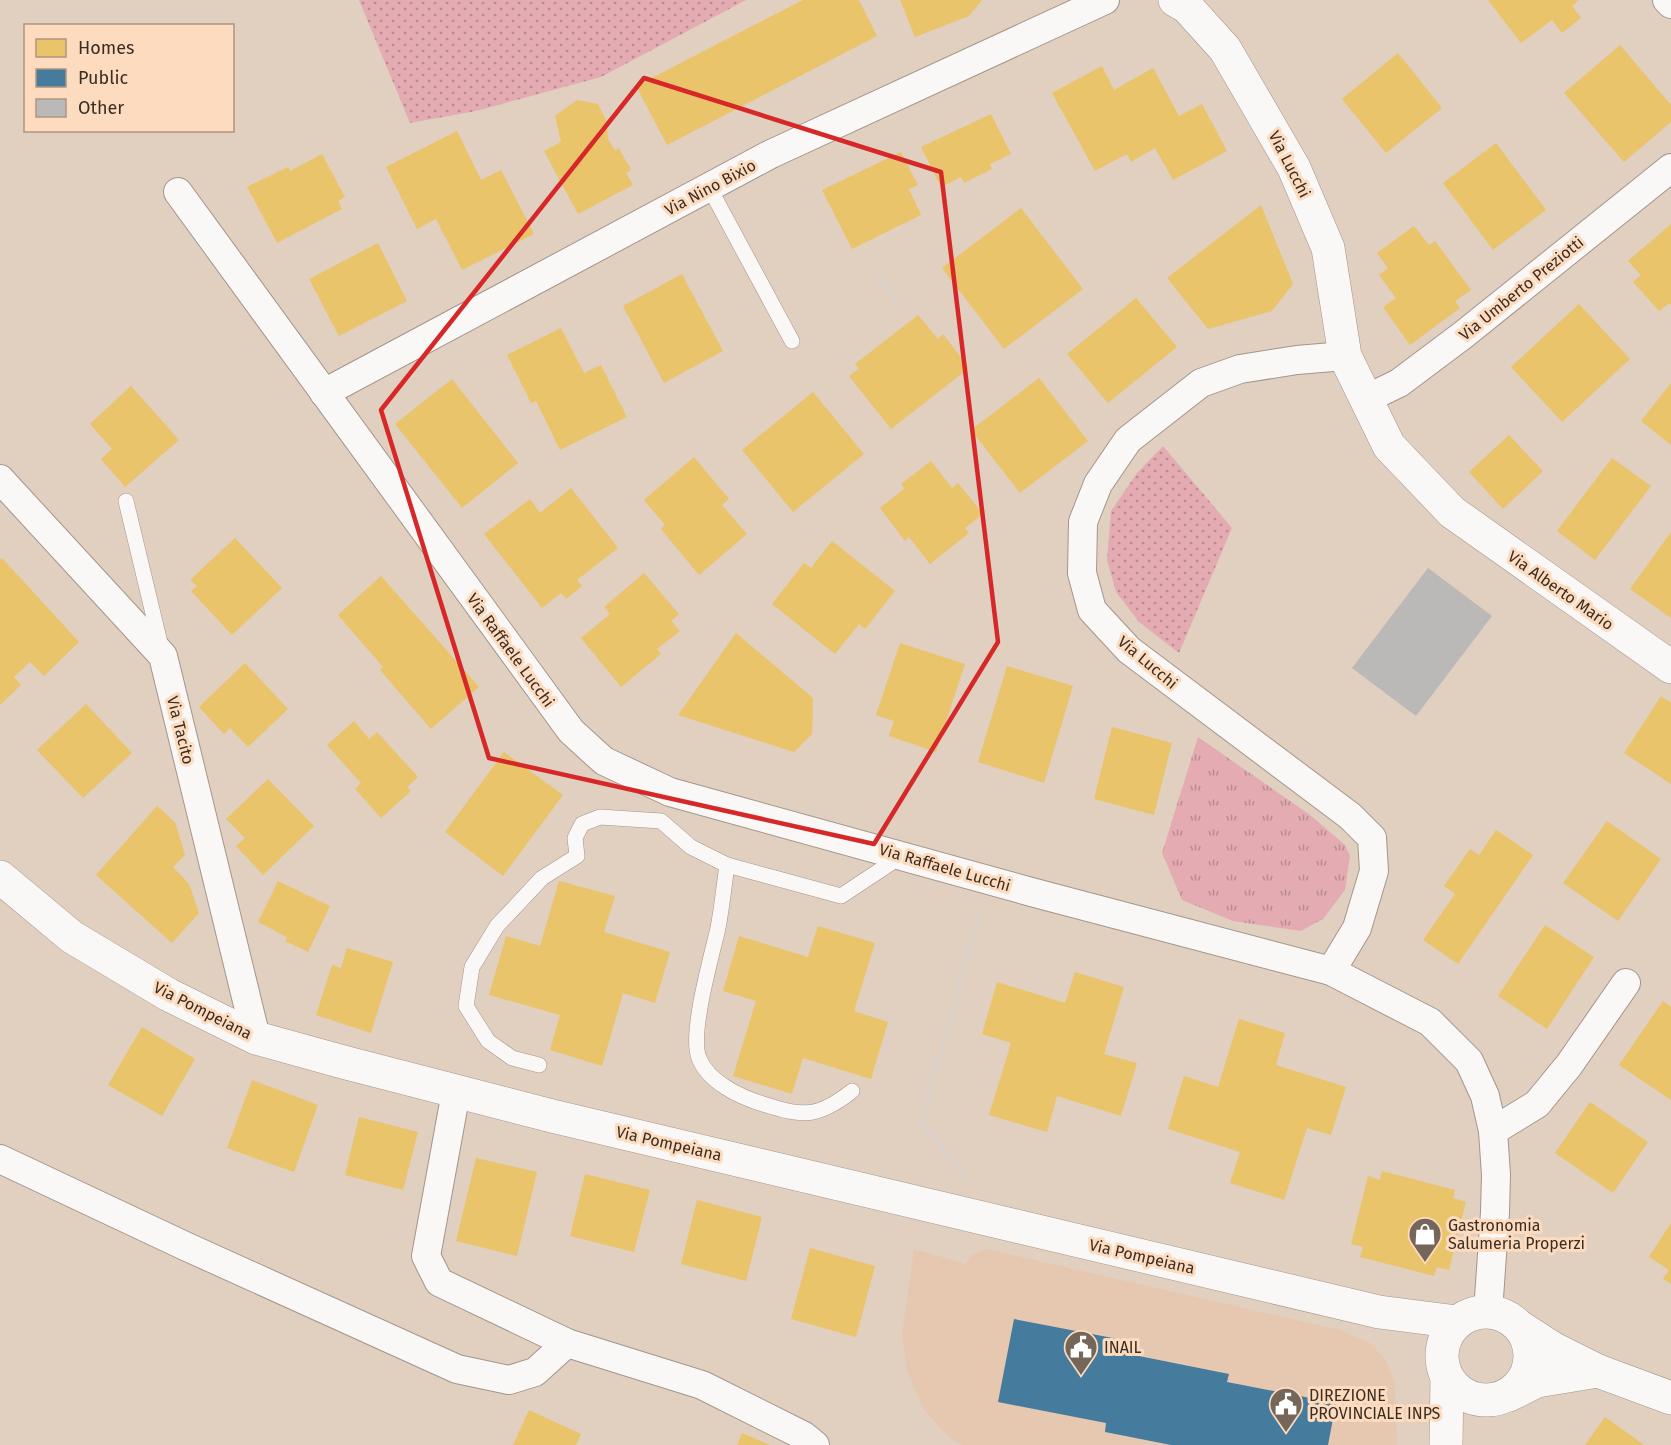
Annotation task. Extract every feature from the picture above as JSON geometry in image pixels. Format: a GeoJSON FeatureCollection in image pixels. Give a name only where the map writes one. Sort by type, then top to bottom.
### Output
{"type":"FeatureCollection","features":[{"type":"Feature","properties":{"kind":"main road","name":"Via Lucchi"},"geometry":{"type":"LineString","coordinates":[[1185,2],[1225,49],[1294,168],[1328,248],[1345,356],[1389,446],[1452,512]]}},
{"type":"Feature","properties":{"kind":"main road","name":"Via Alberto Mario"},"geometry":{"type":"LineString","coordinates":[[1452,512],[1671,667]]}},
{"type":"Feature","properties":{"kind":"main road","name":"Via Pompeiana"},"geometry":{"type":"LineString","coordinates":[[0,877],[72,937],[169,995],[256,1038],[456,1092],[1379,1312],[1457,1322]]}},
{"type":"Feature","properties":{"kind":"main road","name":"Via Pompeiana"},"geometry":{"type":"LineString","coordinates":[[1379,1312],[1444,1369]]}},
{"type":"Feature","properties":{"kind":"main road"},"geometry":{"type":"LineString","coordinates":[[1446,1445],[1442,1346],[1448,1333],[1457,1322],[1472,1314],[1488,1312],[1505,1317],[1554,1349],[1598,1371],[1671,1398]]}},
{"type":"Feature","properties":{"kind":"main road"},"geometry":{"type":"LineString","coordinates":[[1454,1445],[1499,1398],[1524,1380],[1530,1361],[1528,1343],[1520,1327]]}},
{"type":"Feature","properties":{"kind":"main road"},"geometry":{"type":"LineString","coordinates":[[1444,1369],[1458,1390],[1473,1399],[1499,1398],[1537,1381],[1598,1371]]}},
{"type":"Feature","properties":{"kind":"street","name":"Via Nino Bixio"},"geometry":{"type":"LineString","coordinates":[[324,393],[771,154],[1105,0]]}},
{"type":"Feature","properties":{"kind":"street"},"geometry":{"type":"LineString","coordinates":[[1668,0],[1671,4]]}},
{"type":"Feature","properties":{"kind":"street","name":"Via Umberto Preziotti"},"geometry":{"type":"LineString","coordinates":[[1366,399],[1399,383],[1463,335],[1671,168]]}},
{"type":"Feature","properties":{"kind":"street","name":"Via Raffaele Lucchi"},"geometry":{"type":"LineString","coordinates":[[178,192],[572,731],[604,761],[670,792],[1331,971],[1430,1022],[1469,1061],[1485,1096],[1493,1131],[1496,1175],[1494,1251],[1488,1312]]}},
{"type":"Feature","properties":{"kind":"street","name":"Via Lucchi"},"geometry":{"type":"LineString","coordinates":[[1331,971],[1357,928],[1374,872],[1371,838],[1350,816],[1129,650],[1092,610],[1082,573],[1083,522],[1098,484],[1128,440],[1201,382],[1240,369],[1297,360],[1345,356]]}},
{"type":"Feature","properties":{"kind":"street","name":"Via Tacito"},"geometry":{"type":"LineString","coordinates":[[0,479],[163,656],[256,1038]]}},
{"type":"Feature","properties":{"kind":"street"},"geometry":{"type":"LineString","coordinates":[[1493,1131],[1537,1104],[1569,1065],[1626,983]]}},
{"type":"Feature","properties":{"kind":"street"},"geometry":{"type":"LineString","coordinates":[[456,1092],[426,1256],[439,1282],[567,1343],[702,1385],[804,1436],[815,1445]]}},
{"type":"Feature","properties":{"kind":"street"},"geometry":{"type":"LineString","coordinates":[[0,1159],[185,1246],[457,1369],[509,1380],[535,1372],[567,1343]]}},
{"type":"Feature","properties":{"kind":"lane"},"geometry":{"type":"LineString","coordinates":[[709,187],[792,341]]}},
{"type":"Feature","properties":{"kind":"lane"},"geometry":{"type":"LineString","coordinates":[[126,501],[163,656]]}},
{"type":"Feature","properties":{"kind":"lane"},"geometry":{"type":"LineString","coordinates":[[661,821],[670,792]]}},
{"type":"Feature","properties":{"kind":"lane"},"geometry":{"type":"LineString","coordinates":[[539,1065],[512,1058],[488,1041],[466,1006],[472,967],[497,926],[542,878],[577,856],[575,838],[582,824],[600,817],[661,821],[691,847],[727,865],[841,896],[903,855]]}},
{"type":"Feature","properties":{"kind":"lane"},"geometry":{"type":"LineString","coordinates":[[727,865],[718,926],[704,986],[697,1033],[698,1056],[709,1076],[749,1100],[793,1114],[813,1113],[837,1103],[852,1091]]}},
{"type":"Feature","properties":{"kind":"path"},"geometry":{"type":"LineString","coordinates":[[878,277],[897,304]]}},
{"type":"Feature","properties":{"kind":"path"},"geometry":{"type":"LineString","coordinates":[[973,1183],[921,1124],[983,902]]}},
{"type":"Feature","properties":{"kind":"highlighted area"},"geometry":{"type":"Polygon","coordinates":[[[644,78],[941,172],[998,642],[874,844],[489,758],[381,410],[644,78]]]}},
{"type":"Feature","properties":{"kind":"shaded area"},"geometry":{"type":"Polygon","coordinates":[[[914,1249],[966,1264],[971,1255],[986,1249],[1340,1330],[1370,1343],[1386,1360],[1395,1384],[1397,1445],[962,1445],[951,1439],[924,1410],[907,1371],[902,1335],[914,1249]]]}},
{"type":"Feature","properties":{"kind":"green space"},"geometry":{"type":"Polygon","coordinates":[[[359,0],[746,0],[601,77],[476,111],[410,123],[359,0]]]}},
{"type":"Feature","properties":{"kind":"green space"},"geometry":{"type":"Polygon","coordinates":[[[1163,446],[1232,528],[1179,653],[1139,622],[1116,592],[1107,560],[1111,511],[1137,473],[1163,446]]]}},
{"type":"Feature","properties":{"kind":"green space"},"geometry":{"type":"Polygon","coordinates":[[[1198,737],[1310,815],[1345,845],[1350,856],[1345,890],[1323,919],[1301,931],[1233,921],[1182,900],[1162,853],[1198,737]]]}},
{"type":"Feature","properties":{"kind":"building: Homes"},"geometry":{"type":"Polygon","coordinates":[[[803,0],[859,0],[877,36],[667,145],[636,86],[803,0]]]}},
{"type":"Feature","properties":{"kind":"building: Homes"},"geometry":{"type":"Polygon","coordinates":[[[900,0],[982,0],[969,16],[915,37],[900,0]]]}},
{"type":"Feature","properties":{"kind":"building: Homes"},"geometry":{"type":"Polygon","coordinates":[[[1488,0],[1579,0],[1572,6],[1581,18],[1562,33],[1552,20],[1521,43],[1488,0]]]}},
{"type":"Feature","properties":{"kind":"building: Homes"},"geometry":{"type":"Polygon","coordinates":[[[1620,45],[1671,105],[1671,122],[1624,162],[1564,93],[1620,45]]]}},
{"type":"Feature","properties":{"kind":"building: Homes"},"geometry":{"type":"Polygon","coordinates":[[[1398,53],[1442,108],[1386,153],[1342,99],[1398,53]]]}},
{"type":"Feature","properties":{"kind":"building: Homes"},"geometry":{"type":"Polygon","coordinates":[[[1102,66],[1114,90],[1153,68],[1179,116],[1202,104],[1227,151],[1173,180],[1155,148],[1131,162],[1127,154],[1095,171],[1052,93],[1102,66]]]}},
{"type":"Feature","properties":{"kind":"building: Homes"},"geometry":{"type":"Polygon","coordinates":[[[577,100],[598,104],[607,122],[608,139],[615,151],[619,148],[631,170],[626,173],[633,185],[578,214],[544,151],[561,142],[555,116],[577,100]]]}},
{"type":"Feature","properties":{"kind":"building: Homes"},"geometry":{"type":"Polygon","coordinates":[[[991,114],[1011,154],[990,164],[992,169],[964,183],[961,177],[941,187],[921,147],[991,114]]]}},
{"type":"Feature","properties":{"kind":"building: Homes"},"geometry":{"type":"Polygon","coordinates":[[[457,131],[481,180],[501,170],[534,234],[462,270],[436,219],[417,229],[386,167],[457,131]]]}},
{"type":"Feature","properties":{"kind":"building: Homes"},"geometry":{"type":"Polygon","coordinates":[[[1496,143],[1546,210],[1493,250],[1443,183],[1496,143]]]}},
{"type":"Feature","properties":{"kind":"building: Homes"},"geometry":{"type":"Polygon","coordinates":[[[901,152],[918,185],[909,189],[921,215],[852,249],[822,190],[901,152]]]}},
{"type":"Feature","properties":{"kind":"building: Homes"},"geometry":{"type":"Polygon","coordinates":[[[322,154],[345,197],[338,201],[342,209],[277,243],[247,187],[288,167],[290,171],[322,154]]]}},
{"type":"Feature","properties":{"kind":"building: Homes"},"geometry":{"type":"Polygon","coordinates":[[[1261,205],[1293,284],[1272,311],[1208,329],[1167,278],[1261,205]]]}},
{"type":"Feature","properties":{"kind":"building: Homes"},"geometry":{"type":"Polygon","coordinates":[[[1021,208],[1083,289],[1004,349],[942,268],[1021,208]]]}},
{"type":"Feature","properties":{"kind":"building: Homes"},"geometry":{"type":"Polygon","coordinates":[[[1671,224],[1671,305],[1669,303],[1659,311],[1633,282],[1641,275],[1628,261],[1671,224]]]}},
{"type":"Feature","properties":{"kind":"building: Homes"},"geometry":{"type":"Polygon","coordinates":[[[1414,226],[1429,245],[1435,241],[1471,290],[1455,301],[1460,308],[1410,345],[1383,307],[1396,298],[1379,275],[1388,268],[1377,253],[1414,226]]]}},
{"type":"Feature","properties":{"kind":"building: Homes"},"geometry":{"type":"Polygon","coordinates":[[[378,243],[407,301],[339,336],[309,279],[378,243]]]}},
{"type":"Feature","properties":{"kind":"building: Homes"},"geometry":{"type":"Polygon","coordinates":[[[682,274],[723,351],[664,383],[623,306],[682,274]]]}},
{"type":"Feature","properties":{"kind":"building: Homes"},"geometry":{"type":"Polygon","coordinates":[[[1136,298],[1177,347],[1108,403],[1067,354],[1136,298]]]}},
{"type":"Feature","properties":{"kind":"building: Homes"},"geometry":{"type":"Polygon","coordinates":[[[1579,304],[1630,359],[1562,422],[1511,367],[1579,304]]]}},
{"type":"Feature","properties":{"kind":"building: Homes"},"geometry":{"type":"Polygon","coordinates":[[[918,315],[938,339],[943,334],[969,368],[891,429],[849,376],[859,369],[855,364],[918,315]]]}},
{"type":"Feature","properties":{"kind":"building: Homes"},"geometry":{"type":"Polygon","coordinates":[[[561,328],[584,373],[601,365],[627,417],[560,450],[536,401],[531,403],[507,355],[561,328]]]}},
{"type":"Feature","properties":{"kind":"building: Homes"},"geometry":{"type":"Polygon","coordinates":[[[1039,378],[1088,441],[1020,493],[971,430],[1039,378]]]}},
{"type":"Feature","properties":{"kind":"building: Homes"},"geometry":{"type":"Polygon","coordinates":[[[452,379],[518,463],[462,508],[395,424],[452,379]]]}},
{"type":"Feature","properties":{"kind":"building: Homes"},"geometry":{"type":"Polygon","coordinates":[[[1671,383],[1671,445],[1641,421],[1671,383]]]}},
{"type":"Feature","properties":{"kind":"building: Homes"},"geometry":{"type":"Polygon","coordinates":[[[131,386],[179,440],[125,487],[101,459],[112,449],[90,424],[131,386]]]}},
{"type":"Feature","properties":{"kind":"building: Homes"},"geometry":{"type":"Polygon","coordinates":[[[813,392],[864,454],[793,512],[742,450],[813,392]]]}},
{"type":"Feature","properties":{"kind":"building: Homes"},"geometry":{"type":"Polygon","coordinates":[[[1509,435],[1543,471],[1503,509],[1469,472],[1509,435]]]}},
{"type":"Feature","properties":{"kind":"building: Homes"},"geometry":{"type":"Polygon","coordinates":[[[694,457],[729,499],[722,505],[747,534],[699,575],[661,529],[665,525],[644,500],[694,457]]]}},
{"type":"Feature","properties":{"kind":"building: Homes"},"geometry":{"type":"Polygon","coordinates":[[[1612,458],[1651,486],[1595,560],[1557,531],[1612,458]]]}},
{"type":"Feature","properties":{"kind":"building: Homes"},"geometry":{"type":"Polygon","coordinates":[[[931,461],[952,488],[958,483],[983,514],[965,528],[969,533],[930,564],[909,537],[905,541],[880,508],[904,489],[901,484],[931,461]]]}},
{"type":"Feature","properties":{"kind":"building: Homes"},"geometry":{"type":"Polygon","coordinates":[[[571,488],[618,548],[577,580],[582,586],[566,599],[561,593],[542,608],[484,534],[530,499],[540,513],[571,488]]]}},
{"type":"Feature","properties":{"kind":"building: Homes"},"geometry":{"type":"Polygon","coordinates":[[[1671,532],[1671,618],[1630,589],[1671,532]]]}},
{"type":"Feature","properties":{"kind":"building: Homes"},"geometry":{"type":"Polygon","coordinates":[[[235,538],[282,588],[232,635],[191,591],[197,586],[190,580],[235,538]]]}},
{"type":"Feature","properties":{"kind":"building: Homes"},"geometry":{"type":"Polygon","coordinates":[[[832,541],[895,591],[865,629],[859,624],[835,654],[772,604],[804,563],[811,568],[832,541]]]}},
{"type":"Feature","properties":{"kind":"building: Homes"},"geometry":{"type":"Polygon","coordinates":[[[2,558],[79,642],[44,676],[30,662],[14,677],[21,685],[0,705],[0,560],[2,558]]]}},
{"type":"Feature","properties":{"kind":"building: Homes"},"geometry":{"type":"Polygon","coordinates":[[[644,573],[679,614],[671,621],[680,631],[657,649],[661,654],[621,687],[581,638],[610,614],[604,607],[644,573]]]}},
{"type":"Feature","properties":{"kind":"building: Homes"},"geometry":{"type":"Polygon","coordinates":[[[381,576],[479,687],[431,729],[380,670],[383,667],[338,615],[381,576]]]}},
{"type":"Feature","properties":{"kind":"building: Homes"},"geometry":{"type":"Polygon","coordinates":[[[736,633],[813,698],[812,734],[794,752],[678,715],[736,633]]]}},
{"type":"Feature","properties":{"kind":"building: Homes"},"geometry":{"type":"Polygon","coordinates":[[[900,643],[965,664],[936,752],[889,736],[894,721],[876,715],[900,643]]]}},
{"type":"Feature","properties":{"kind":"building: Homes"},"geometry":{"type":"Polygon","coordinates":[[[245,663],[288,709],[248,747],[230,728],[224,734],[199,707],[245,663]]]}},
{"type":"Feature","properties":{"kind":"building: Homes"},"geometry":{"type":"Polygon","coordinates":[[[1007,666],[1073,686],[1044,783],[978,762],[1007,666]]]}},
{"type":"Feature","properties":{"kind":"building: Homes"},"geometry":{"type":"Polygon","coordinates":[[[1661,696],[1671,703],[1671,784],[1624,753],[1661,696]]]}},
{"type":"Feature","properties":{"kind":"building: Homes"},"geometry":{"type":"Polygon","coordinates":[[[86,704],[132,753],[83,798],[37,750],[86,704]]]}},
{"type":"Feature","properties":{"kind":"building: Homes"},"geometry":{"type":"Polygon","coordinates":[[[354,721],[369,739],[377,732],[418,777],[407,787],[411,791],[381,818],[355,789],[361,783],[327,745],[354,721]]]}},
{"type":"Feature","properties":{"kind":"building: Homes"},"geometry":{"type":"Polygon","coordinates":[[[1112,727],[1172,743],[1154,815],[1094,799],[1112,727]]]}},
{"type":"Feature","properties":{"kind":"building: Homes"},"geometry":{"type":"Polygon","coordinates":[[[504,752],[563,795],[503,876],[445,832],[504,752]]]}},
{"type":"Feature","properties":{"kind":"building: Homes"},"geometry":{"type":"Polygon","coordinates":[[[268,779],[314,826],[263,875],[236,846],[245,838],[226,819],[268,779]]]}},
{"type":"Feature","properties":{"kind":"building: Homes"},"geometry":{"type":"Polygon","coordinates":[[[157,806],[175,822],[185,855],[173,867],[189,884],[199,913],[172,943],[96,875],[157,806]]]}},
{"type":"Feature","properties":{"kind":"building: Homes"},"geometry":{"type":"Polygon","coordinates":[[[1607,821],[1661,859],[1618,921],[1563,883],[1607,821]]]}},
{"type":"Feature","properties":{"kind":"building: Homes"},"geometry":{"type":"Polygon","coordinates":[[[1496,830],[1533,855],[1458,964],[1423,940],[1455,894],[1444,886],[1470,849],[1479,855],[1496,830]]]}},
{"type":"Feature","properties":{"kind":"building: Homes"},"geometry":{"type":"Polygon","coordinates":[[[278,881],[330,906],[308,952],[285,941],[287,937],[258,922],[278,881]]]}},
{"type":"Feature","properties":{"kind":"building: Homes"},"geometry":{"type":"Polygon","coordinates":[[[559,881],[615,896],[604,932],[670,952],[655,1003],[623,993],[602,1066],[550,1050],[560,1015],[489,995],[506,936],[540,946],[559,881]]]}},
{"type":"Feature","properties":{"kind":"building: Homes"},"geometry":{"type":"Polygon","coordinates":[[[1545,925],[1594,957],[1547,1029],[1498,996],[1545,925]]]}},
{"type":"Feature","properties":{"kind":"building: Homes"},"geometry":{"type":"Polygon","coordinates":[[[818,926],[875,943],[854,1011],[888,1022],[871,1079],[803,1058],[792,1094],[733,1076],[756,1001],[723,991],[739,936],[808,957],[818,926]]]}},
{"type":"Feature","properties":{"kind":"building: Homes"},"geometry":{"type":"Polygon","coordinates":[[[347,948],[393,962],[371,1033],[316,1015],[332,965],[341,968],[347,948]]]}},
{"type":"Feature","properties":{"kind":"building: Homes"},"geometry":{"type":"Polygon","coordinates":[[[1075,972],[1124,987],[1104,1054],[1137,1063],[1121,1116],[1057,1096],[1047,1132],[989,1115],[1011,1043],[982,1034],[997,982],[1065,1003],[1075,972]]]}},
{"type":"Feature","properties":{"kind":"building: Homes"},"geometry":{"type":"Polygon","coordinates":[[[1663,1001],[1671,1007],[1671,1100],[1619,1065],[1663,1001]]]}},
{"type":"Feature","properties":{"kind":"building: Homes"},"geometry":{"type":"Polygon","coordinates":[[[1239,1019],[1285,1033],[1276,1065],[1346,1087],[1331,1135],[1307,1128],[1284,1200],[1230,1183],[1240,1152],[1168,1129],[1184,1076],[1218,1087],[1239,1019]]]}},
{"type":"Feature","properties":{"kind":"building: Homes"},"geometry":{"type":"Polygon","coordinates":[[[142,1027],[195,1059],[162,1116],[108,1085],[142,1027]]]}},
{"type":"Feature","properties":{"kind":"building: Homes"},"geometry":{"type":"Polygon","coordinates":[[[252,1080],[318,1105],[294,1172],[227,1148],[252,1080]]]}},
{"type":"Feature","properties":{"kind":"building: Homes"},"geometry":{"type":"Polygon","coordinates":[[[1590,1102],[1648,1142],[1613,1193],[1555,1153],[1590,1102]]]}},
{"type":"Feature","properties":{"kind":"building: Homes"},"geometry":{"type":"Polygon","coordinates":[[[359,1117],[418,1132],[403,1190],[345,1175],[359,1117]]]}},
{"type":"Feature","properties":{"kind":"building: Homes"},"geometry":{"type":"Polygon","coordinates":[[[476,1158],[537,1172],[517,1256],[456,1241],[476,1158]]]}},
{"type":"Feature","properties":{"kind":"building: Homes"},"geometry":{"type":"Polygon","coordinates":[[[1382,1171],[1455,1190],[1453,1198],[1466,1202],[1449,1270],[1437,1267],[1434,1276],[1360,1257],[1363,1247],[1351,1244],[1368,1176],[1380,1180],[1382,1171]]]}},
{"type":"Feature","properties":{"kind":"building: Homes"},"geometry":{"type":"Polygon","coordinates":[[[585,1174],[650,1190],[634,1252],[570,1236],[585,1174]]]}},
{"type":"Feature","properties":{"kind":"building: Homes"},"geometry":{"type":"Polygon","coordinates":[[[697,1200],[762,1217],[746,1281],[681,1264],[697,1200]]]}},
{"type":"Feature","properties":{"kind":"building: Homes"},"geometry":{"type":"Polygon","coordinates":[[[1671,1223],[1671,1284],[1663,1279],[1669,1270],[1649,1257],[1671,1223]]]}},
{"type":"Feature","properties":{"kind":"building: Homes"},"geometry":{"type":"Polygon","coordinates":[[[810,1248],[875,1266],[856,1337],[791,1319],[810,1248]]]}},
{"type":"Feature","properties":{"kind":"building: Homes"},"geometry":{"type":"Polygon","coordinates":[[[529,1410],[581,1434],[576,1445],[513,1445],[529,1410]]]}},
{"type":"Feature","properties":{"kind":"building: Homes"},"geometry":{"type":"Polygon","coordinates":[[[1605,1417],[1644,1445],[1585,1445],[1605,1417]]]}},
{"type":"Feature","properties":{"kind":"building: Homes"},"geometry":{"type":"Polygon","coordinates":[[[742,1433],[770,1445],[737,1445],[742,1433]]]}},
{"type":"Feature","properties":{"kind":"building: Public"},"geometry":{"type":"Polygon","coordinates":[[[1014,1319],[1123,1340],[1124,1353],[1229,1374],[1227,1382],[1336,1403],[1328,1445],[1171,1445],[1105,1432],[1106,1423],[998,1402],[1014,1319]]]}},
{"type":"Feature","properties":{"kind":"building: Other"},"geometry":{"type":"Polygon","coordinates":[[[1428,568],[1492,616],[1416,716],[1352,668],[1428,568]]]}},
{"type":"Feature","properties":{"kind":"place","name":"Gastronomia Salumeria Properzi"},"geometry":{"type":"Point","coordinates":[1425,1263]}},
{"type":"Feature","properties":{"kind":"place","name":"INAIL"},"geometry":{"type":"Point","coordinates":[1081,1376]}},
{"type":"Feature","properties":{"kind":"place","name":"DIREZIONE PROVINCIALE INPS"},"geometry":{"type":"Point","coordinates":[1286,1433]}}]}
